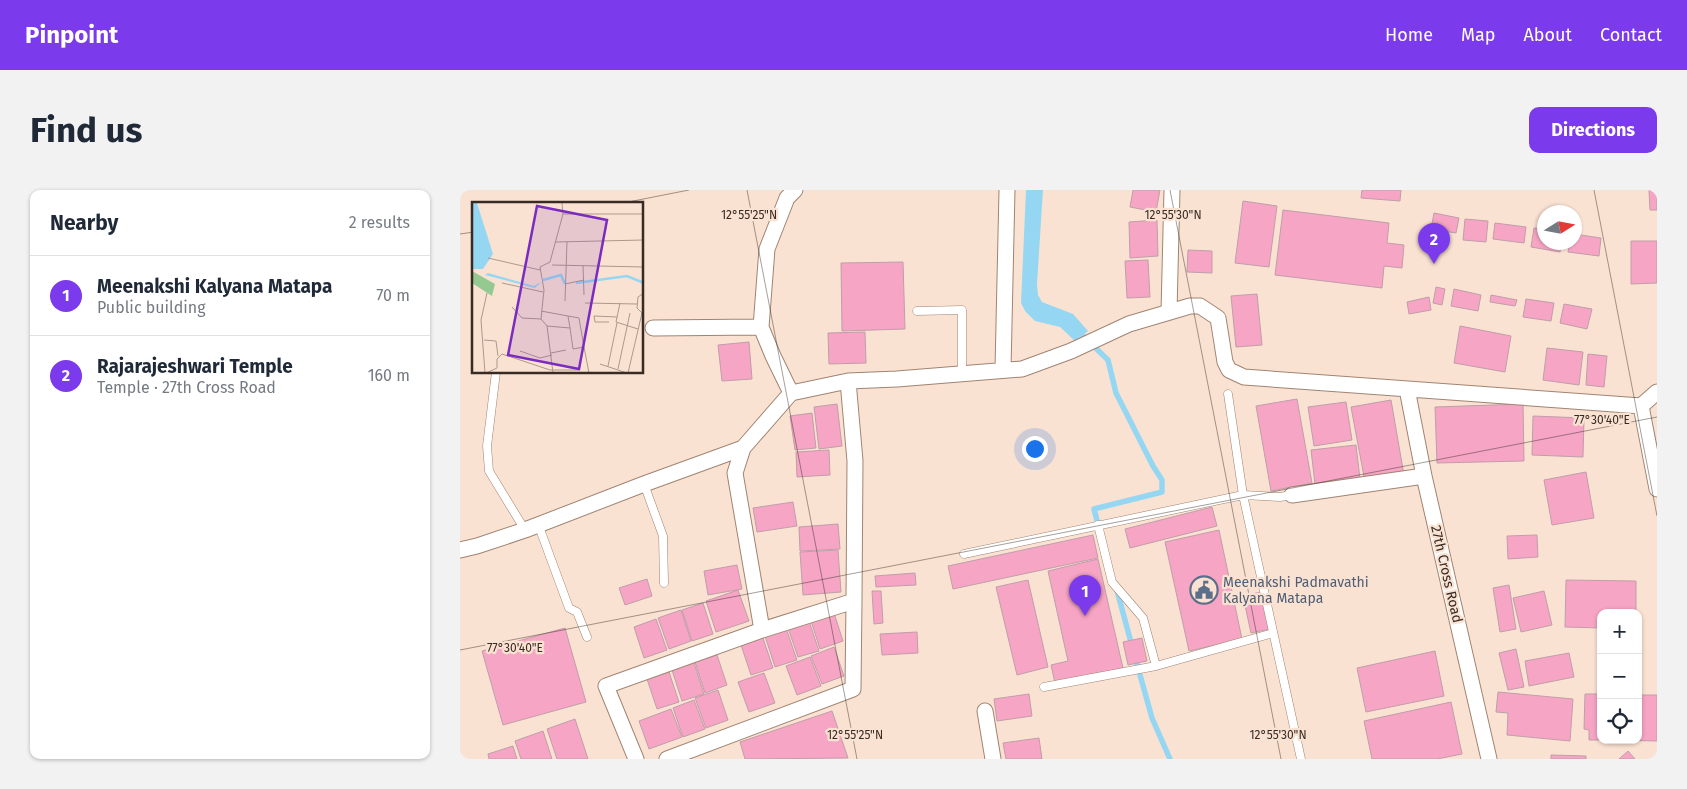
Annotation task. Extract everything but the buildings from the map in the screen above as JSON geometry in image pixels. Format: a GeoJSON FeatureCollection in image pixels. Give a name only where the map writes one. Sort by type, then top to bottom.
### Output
{"type":"FeatureCollection","features":[{"type":"Feature","properties":{"kind":"street"},"geometry":{"type":"LineString","coordinates":[[792,393],[761,327],[767,248],[787,198],[796,190]]}},
{"type":"Feature","properties":{"kind":"street"},"geometry":{"type":"LineString","coordinates":[[1003,369],[1006,190]]}},
{"type":"Feature","properties":{"kind":"street"},"geometry":{"type":"LineString","coordinates":[[1169,312],[1172,190]]}},
{"type":"Feature","properties":{"kind":"street"},"geometry":{"type":"LineString","coordinates":[[762,630],[735,473],[743,448],[792,393],[848,381],[1022,369],[1090,343],[1129,324],[1190,306],[1200,306],[1218,318],[1225,362],[1229,370],[1244,377],[1641,406],[1657,392]]}},
{"type":"Feature","properties":{"kind":"street"},"geometry":{"type":"LineString","coordinates":[[652,328],[761,327]]}},
{"type":"Feature","properties":{"kind":"street"},"geometry":{"type":"LineString","coordinates":[[667,759],[853,689],[855,461],[848,381]]}},
{"type":"Feature","properties":{"kind":"street","name":"27th Cross Road"},"geometry":{"type":"LineString","coordinates":[[1407,389],[1424,476],[1489,759]]}},
{"type":"Feature","properties":{"kind":"street"},"geometry":{"type":"LineString","coordinates":[[1641,406],[1657,489]]}},
{"type":"Feature","properties":{"kind":"street"},"geometry":{"type":"LineString","coordinates":[[460,550],[532,527],[743,448]]}},
{"type":"Feature","properties":{"kind":"street"},"geometry":{"type":"LineString","coordinates":[[1292,495],[1424,476]]}},
{"type":"Feature","properties":{"kind":"street"},"geometry":{"type":"LineString","coordinates":[[636,759],[606,686],[762,630],[854,601]]}},
{"type":"Feature","properties":{"kind":"street"},"geometry":{"type":"LineString","coordinates":[[985,711],[993,759]]}},
{"type":"Feature","properties":{"kind":"lane"},"geometry":{"type":"LineString","coordinates":[[917,311],[962,310],[962,374]]}},
{"type":"Feature","properties":{"kind":"lane"},"geometry":{"type":"LineString","coordinates":[[496,374],[487,446],[489,471],[532,527],[569,608],[577,612],[587,637]]}},
{"type":"Feature","properties":{"kind":"lane"},"geometry":{"type":"LineString","coordinates":[[1228,394],[1243,495],[1301,759]]}},
{"type":"Feature","properties":{"kind":"lane"},"geometry":{"type":"LineString","coordinates":[[644,484],[663,536],[664,583]]}},
{"type":"Feature","properties":{"kind":"lane"},"geometry":{"type":"LineString","coordinates":[[964,554],[1243,495],[1292,495]]}},
{"type":"Feature","properties":{"kind":"lane"},"geometry":{"type":"LineString","coordinates":[[1098,525],[1112,582],[1143,618],[1156,666]]}},
{"type":"Feature","properties":{"kind":"lane"},"geometry":{"type":"LineString","coordinates":[[1044,687],[1156,666],[1273,633]]}},
{"type":"Feature","properties":{"kind":"water"},"geometry":{"type":"Polygon","coordinates":[[[1026,190],[1043,190],[1037,284],[1038,295],[1042,302],[1073,314],[1088,331],[1075,341],[1060,327],[1035,321],[1025,311],[1021,303],[1026,190]]]}},
{"type":"Feature","properties":{"kind":"waterway"},"geometry":{"type":"LineString","coordinates":[[1078,331],[1108,360],[1116,393],[1162,480],[1162,492],[1094,509],[1099,528]]}},
{"type":"Feature","properties":{"kind":"waterway"},"geometry":{"type":"LineString","coordinates":[[1116,587],[1132,646]]}},
{"type":"Feature","properties":{"kind":"waterway"},"geometry":{"type":"LineString","coordinates":[[1135,657],[1152,718],[1170,759]]}},
{"type":"Feature","properties":{"kind":"place","name":"Rajarajeshwari Temple"},"geometry":{"type":"Point","coordinates":[1434,264]}},
{"type":"Feature","properties":{"kind":"place","name":"Meenakshi Padmavathi Kalyana Matapa"},"geometry":{"type":"Point","coordinates":[1204,590]}},
{"type":"Feature","properties":{"kind":"place","name":"Meenakshi Kalyana Matapa"},"geometry":{"type":"Point","coordinates":[1085,616]}}]}
